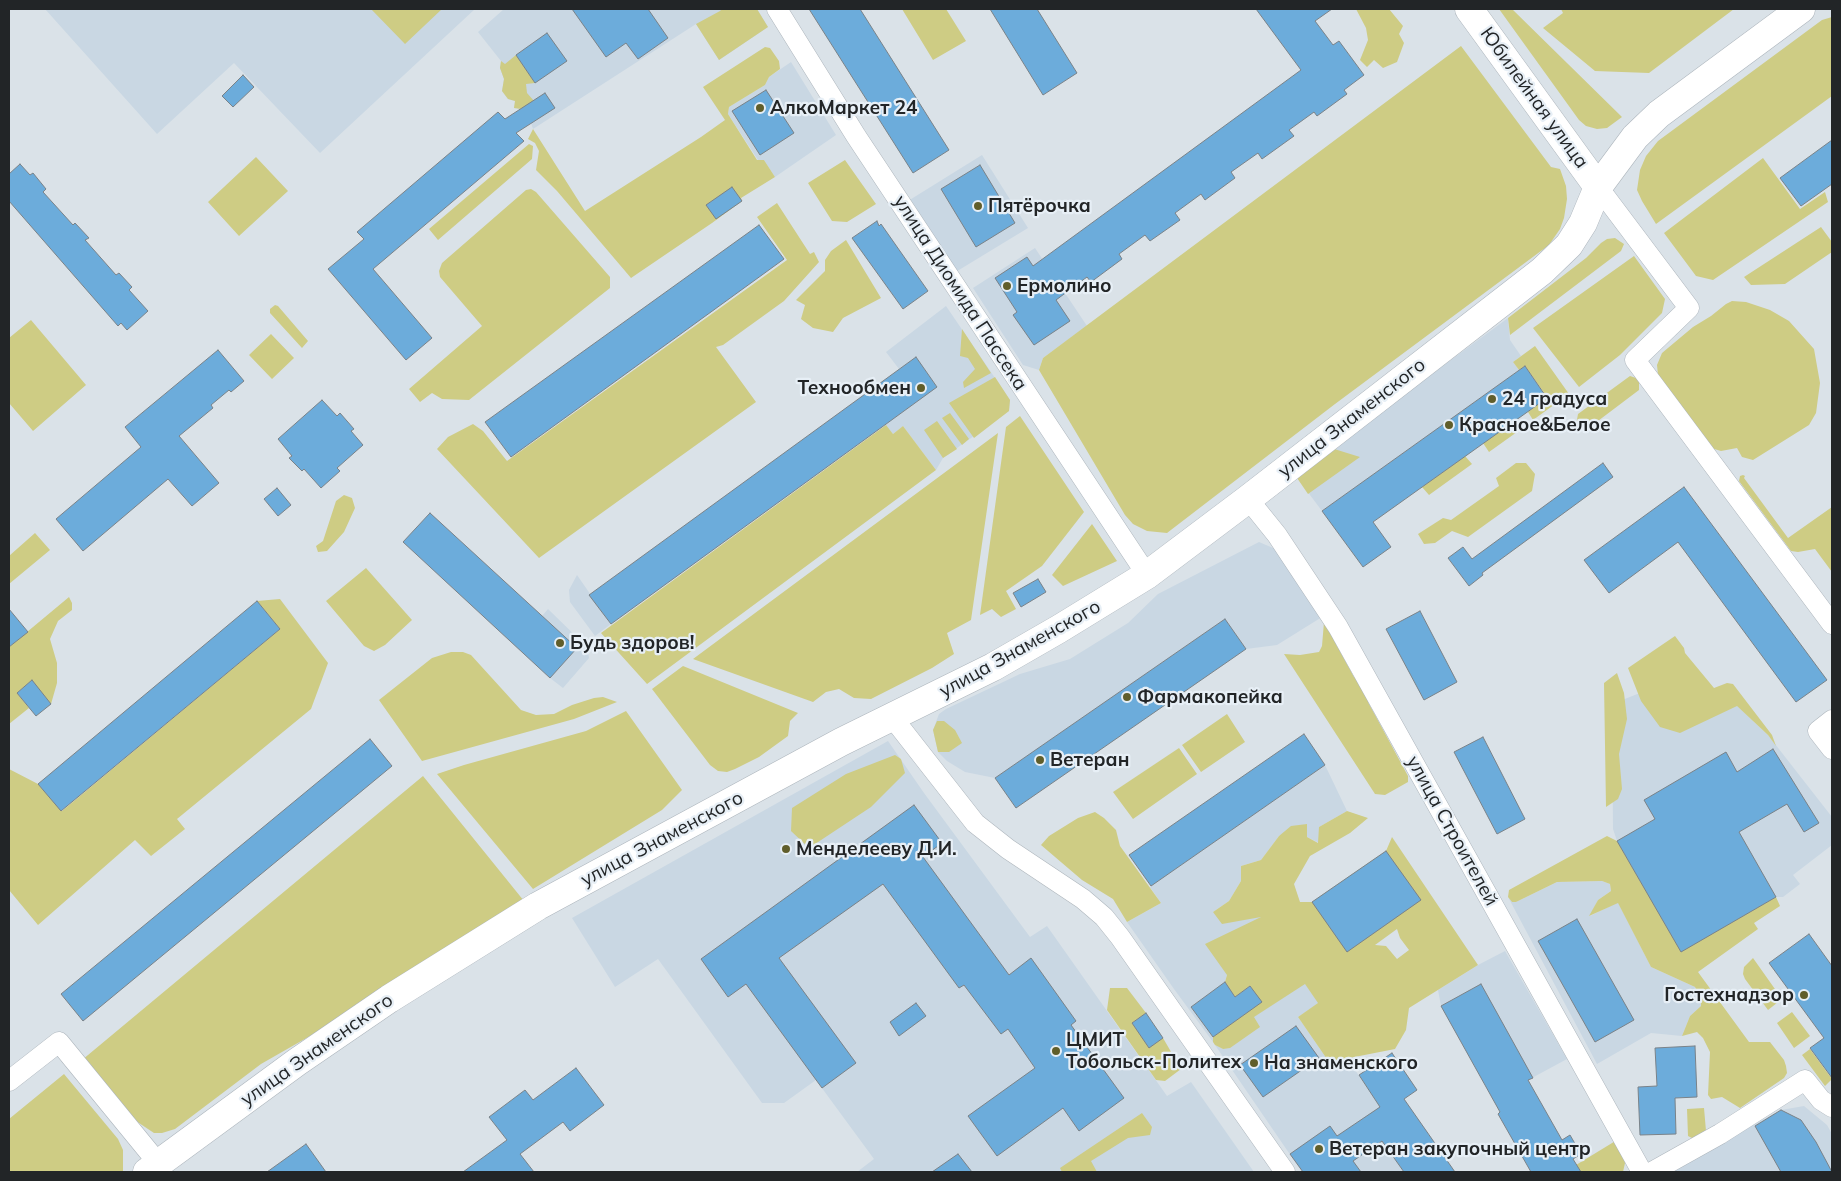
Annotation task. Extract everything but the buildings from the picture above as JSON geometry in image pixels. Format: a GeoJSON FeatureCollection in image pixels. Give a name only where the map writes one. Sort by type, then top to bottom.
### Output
{"type":"FeatureCollection","features":[{"type":"Feature","properties":{"kind":"main road","name":"Юбилейная улица"},"geometry":{"type":"LineString","coordinates":[[1469,9],[1598,187]]}},
{"type":"Feature","properties":{"kind":"main road","name":"улица Знаменского"},"geometry":{"type":"LineString","coordinates":[[152,1168],[343,1030],[514,920],[841,742],[993,667],[1146,575],[1248,499],[1542,271],[1569,245],[1583,223],[1598,187],[1634,137],[1659,114],[1801,9]]}},
{"type":"Feature","properties":{"kind":"street","name":"улица Диомида Пассека"},"geometry":{"type":"LineString","coordinates":[[777,9],[856,136],[1146,575]]}},
{"type":"Feature","properties":{"kind":"street"},"geometry":{"type":"LineString","coordinates":[[1598,187],[1689,308],[1635,360],[1832,624]]}},
{"type":"Feature","properties":{"kind":"street","name":"улица Строителей"},"geometry":{"type":"LineString","coordinates":[[1248,499],[1288,551],[1338,627],[1642,1172]]}},
{"type":"Feature","properties":{"kind":"street"},"geometry":{"type":"LineString","coordinates":[[892,717],[974,823],[1008,849],[1083,898],[1104,917],[1126,945],[1285,1172]]}},
{"type":"Feature","properties":{"kind":"street"},"geometry":{"type":"LineString","coordinates":[[1832,720],[1818,731],[1832,749]]}},
{"type":"Feature","properties":{"kind":"street"},"geometry":{"type":"LineString","coordinates":[[9,1081],[59,1042],[152,1168]]}},
{"type":"Feature","properties":{"kind":"street"},"geometry":{"type":"LineString","coordinates":[[1652,1172],[1720,1134],[1805,1080],[1821,1100],[1832,1107]]}},
{"type":"Feature","properties":{"kind":"shaded area"},"geometry":{"type":"Polygon","coordinates":[[[45,9],[475,9],[320,153],[234,63],[157,134],[45,9]]]}},
{"type":"Feature","properties":{"kind":"shaded area"},"geometry":{"type":"Polygon","coordinates":[[[371,9],[442,9],[405,44],[371,9]]]}},
{"type":"Feature","properties":{"kind":"shaded area"},"geometry":{"type":"Polygon","coordinates":[[[504,9],[757,9],[768,27],[719,60],[696,24],[533,129],[522,109],[514,108],[515,101],[508,99],[502,91],[504,79],[500,68],[501,61],[478,32],[504,9]]]}},
{"type":"Feature","properties":{"kind":"shaded area"},"geometry":{"type":"Polygon","coordinates":[[[722,9],[757,9],[768,27],[719,60],[696,24],[722,9]]]}},
{"type":"Feature","properties":{"kind":"shaded area"},"geometry":{"type":"Polygon","coordinates":[[[902,9],[946,9],[966,41],[933,60],[902,9]]]}},
{"type":"Feature","properties":{"kind":"shaded area"},"geometry":{"type":"Polygon","coordinates":[[[1356,9],[1389,9],[1403,26],[1399,34],[1404,43],[1397,62],[1383,68],[1374,60],[1367,67],[1360,60],[1368,40],[1366,28],[1356,9]]]}},
{"type":"Feature","properties":{"kind":"shaded area"},"geometry":{"type":"Polygon","coordinates":[[[1499,9],[1512,9],[1622,117],[1607,128],[1597,129],[1586,126],[1579,120],[1499,9]]]}},
{"type":"Feature","properties":{"kind":"shaded area"},"geometry":{"type":"Polygon","coordinates":[[[1561,9],[1734,9],[1649,73],[1595,71],[1543,28],[1563,13],[1561,9]]]}},
{"type":"Feature","properties":{"kind":"shaded area"},"geometry":{"type":"Polygon","coordinates":[[[1832,17],[1832,96],[1656,224],[1637,190],[1640,170],[1646,156],[1658,141],[1822,20],[1832,17]]]}},
{"type":"Feature","properties":{"kind":"shaded area"},"geometry":{"type":"Polygon","coordinates":[[[1461,46],[1551,167],[1560,169],[1566,186],[1567,199],[1560,229],[1549,245],[1335,404],[1167,533],[1147,531],[1133,524],[1125,515],[1039,370],[1043,358],[1461,46]]]}},
{"type":"Feature","properties":{"kind":"shaded area"},"geometry":{"type":"Polygon","coordinates":[[[765,47],[770,48],[779,61],[780,69],[769,77],[765,85],[729,107],[728,114],[757,160],[764,160],[775,177],[741,198],[742,201],[712,223],[631,278],[557,191],[536,170],[539,151],[535,143],[528,139],[533,129],[585,211],[725,120],[703,87],[765,47]]]}},
{"type":"Feature","properties":{"kind":"shaded area"},"geometry":{"type":"Polygon","coordinates":[[[516,55],[535,83],[526,84],[527,93],[534,101],[521,109],[514,108],[515,101],[508,99],[502,91],[504,79],[500,68],[501,61],[505,64],[516,55]]]}},
{"type":"Feature","properties":{"kind":"shaded area"},"geometry":{"type":"Polygon","coordinates":[[[791,62],[836,135],[775,177],[764,160],[758,160],[728,114],[729,107],[765,85],[769,77],[791,62]]]}},
{"type":"Feature","properties":{"kind":"shaded area"},"geometry":{"type":"Polygon","coordinates":[[[529,144],[533,146],[532,159],[438,240],[429,229],[529,144]]]}},
{"type":"Feature","properties":{"kind":"shaded area"},"geometry":{"type":"Polygon","coordinates":[[[982,155],[1028,228],[954,273],[908,201],[982,155]]]}},
{"type":"Feature","properties":{"kind":"shaded area"},"geometry":{"type":"Polygon","coordinates":[[[256,157],[288,191],[239,236],[208,202],[256,157]]]}},
{"type":"Feature","properties":{"kind":"shaded area"},"geometry":{"type":"Polygon","coordinates":[[[1763,158],[1800,209],[1825,192],[1828,202],[1713,280],[1696,276],[1664,233],[1763,158]]]}},
{"type":"Feature","properties":{"kind":"shaded area"},"geometry":{"type":"Polygon","coordinates":[[[845,160],[876,204],[847,222],[832,221],[808,183],[845,160]]]}},
{"type":"Feature","properties":{"kind":"shaded area"},"geometry":{"type":"Polygon","coordinates":[[[531,189],[536,192],[610,277],[610,288],[469,400],[442,399],[432,393],[420,402],[409,389],[482,326],[440,277],[439,271],[442,263],[526,190],[531,189]]]}},
{"type":"Feature","properties":{"kind":"shaded area"},"geometry":{"type":"Polygon","coordinates":[[[777,203],[810,254],[814,252],[819,262],[784,301],[723,345],[716,347],[756,402],[539,558],[437,449],[448,437],[473,424],[483,431],[507,461],[787,260],[757,217],[777,203]]]}},
{"type":"Feature","properties":{"kind":"shaded area"},"geometry":{"type":"Polygon","coordinates":[[[1821,227],[1832,242],[1832,252],[1785,284],[1751,285],[1744,277],[1821,227]]]}},
{"type":"Feature","properties":{"kind":"shaded area"},"geometry":{"type":"Polygon","coordinates":[[[1615,238],[1624,244],[1621,251],[1510,335],[1508,318],[1586,258],[1601,243],[1607,239],[1615,238]]]}},
{"type":"Feature","properties":{"kind":"shaded area"},"geometry":{"type":"Polygon","coordinates":[[[846,240],[881,298],[843,318],[833,332],[813,328],[801,319],[805,305],[796,300],[825,271],[825,260],[831,251],[846,240]]]}},
{"type":"Feature","properties":{"kind":"shaded area"},"geometry":{"type":"Polygon","coordinates":[[[1035,248],[1087,326],[1043,358],[1039,370],[1023,365],[973,288],[1035,248]]]}},
{"type":"Feature","properties":{"kind":"shaded area"},"geometry":{"type":"Polygon","coordinates":[[[1634,256],[1665,299],[1662,313],[1620,355],[1579,387],[1533,328],[1634,256]]]}},
{"type":"Feature","properties":{"kind":"shaded area"},"geometry":{"type":"Polygon","coordinates":[[[1732,301],[1746,302],[1770,310],[1789,321],[1814,349],[1820,383],[1816,413],[1809,425],[1753,460],[1742,457],[1737,448],[1721,451],[1711,448],[1658,375],[1657,365],[1662,353],[1693,327],[1732,301]]]}},
{"type":"Feature","properties":{"kind":"shaded area"},"geometry":{"type":"Polygon","coordinates":[[[275,305],[278,306],[308,341],[302,348],[270,313],[270,309],[275,305]]]}},
{"type":"Feature","properties":{"kind":"shaded area"},"geometry":{"type":"Polygon","coordinates":[[[946,306],[1010,400],[1009,411],[943,458],[936,470],[903,426],[893,434],[885,425],[937,386],[916,358],[899,369],[886,352],[946,306]]]}},
{"type":"Feature","properties":{"kind":"shaded area"},"geometry":{"type":"Polygon","coordinates":[[[1508,318],[1510,340],[1521,356],[1513,362],[1519,370],[1322,511],[1295,475],[1508,318]]]}},
{"type":"Feature","properties":{"kind":"shaded area"},"geometry":{"type":"Polygon","coordinates":[[[31,320],[86,385],[33,431],[9,403],[9,338],[31,320]]]}},
{"type":"Feature","properties":{"kind":"shaded area"},"geometry":{"type":"Polygon","coordinates":[[[962,329],[991,373],[964,388],[963,382],[975,369],[968,358],[960,356],[962,329]]]}},
{"type":"Feature","properties":{"kind":"shaded area"},"geometry":{"type":"Polygon","coordinates":[[[271,334],[294,358],[272,379],[249,355],[271,334]]]}},
{"type":"Feature","properties":{"kind":"shaded area"},"geometry":{"type":"Polygon","coordinates":[[[1535,346],[1569,394],[1533,420],[1528,412],[1547,397],[1525,366],[1519,370],[1513,362],[1535,346]]]}},
{"type":"Feature","properties":{"kind":"shaded area"},"geometry":{"type":"Polygon","coordinates":[[[1630,376],[1639,379],[1639,390],[1590,427],[1576,425],[1578,414],[1630,376]]]}},
{"type":"Feature","properties":{"kind":"shaded area"},"geometry":{"type":"Polygon","coordinates":[[[995,377],[1010,400],[1009,411],[974,438],[949,403],[995,377]]]}},
{"type":"Feature","properties":{"kind":"shaded area"},"geometry":{"type":"Polygon","coordinates":[[[950,413],[969,439],[962,445],[942,418],[950,413]]]}},
{"type":"Feature","properties":{"kind":"shaded area"},"geometry":{"type":"Polygon","coordinates":[[[1020,416],[1084,512],[1042,566],[1006,591],[1016,609],[1001,617],[992,609],[980,615],[1006,427],[1020,416]]]}},
{"type":"Feature","properties":{"kind":"shaded area"},"geometry":{"type":"Polygon","coordinates":[[[937,421],[957,449],[943,458],[924,430],[937,421]]]}},
{"type":"Feature","properties":{"kind":"shaded area"},"geometry":{"type":"Polygon","coordinates":[[[1511,423],[1517,432],[1489,452],[1483,443],[1511,423]]]}},
{"type":"Feature","properties":{"kind":"shaded area"},"geometry":{"type":"Polygon","coordinates":[[[886,425],[893,434],[903,426],[936,470],[647,684],[601,633],[886,425]]]}},
{"type":"Feature","properties":{"kind":"shaded area"},"geometry":{"type":"Polygon","coordinates":[[[998,433],[971,620],[947,633],[954,654],[932,668],[871,699],[854,698],[839,689],[826,692],[813,702],[693,659],[998,433]]]}},
{"type":"Feature","properties":{"kind":"shaded area"},"geometry":{"type":"Polygon","coordinates":[[[1331,448],[1360,457],[1308,494],[1295,475],[1331,448]]]}},
{"type":"Feature","properties":{"kind":"shaded area"},"geometry":{"type":"Polygon","coordinates":[[[1465,456],[1472,464],[1429,495],[1422,487],[1465,456]]]}},
{"type":"Feature","properties":{"kind":"shaded area"},"geometry":{"type":"Polygon","coordinates":[[[1516,463],[1526,463],[1535,474],[1532,491],[1468,537],[1452,531],[1435,543],[1424,544],[1418,534],[1443,518],[1451,520],[1499,486],[1496,478],[1516,463]]]}},
{"type":"Feature","properties":{"kind":"shaded area"},"geometry":{"type":"Polygon","coordinates":[[[1743,475],[1788,538],[1832,507],[1832,572],[1815,549],[1798,552],[1791,551],[1739,481],[1740,476],[1743,475]]]}},
{"type":"Feature","properties":{"kind":"shaded area"},"geometry":{"type":"Polygon","coordinates":[[[344,495],[352,498],[355,508],[344,532],[327,551],[318,552],[316,546],[323,541],[336,501],[344,495]]]}},
{"type":"Feature","properties":{"kind":"shaded area"},"geometry":{"type":"Polygon","coordinates":[[[1092,524],[1117,561],[1063,586],[1052,575],[1092,524]]]}},
{"type":"Feature","properties":{"kind":"shaded area"},"geometry":{"type":"Polygon","coordinates":[[[35,533],[50,550],[9,584],[9,556],[35,533]]]}},
{"type":"Feature","properties":{"kind":"shaded area"},"geometry":{"type":"Polygon","coordinates":[[[1259,542],[1280,551],[1322,617],[1277,645],[1246,649],[1225,619],[995,778],[965,772],[947,761],[938,752],[933,730],[939,714],[946,709],[1020,674],[1070,659],[1128,623],[1158,594],[1259,542]]]}},
{"type":"Feature","properties":{"kind":"shaded area"},"geometry":{"type":"Polygon","coordinates":[[[366,568],[412,620],[385,645],[374,651],[364,646],[326,601],[366,568]]]}},
{"type":"Feature","properties":{"kind":"shaded area"},"geometry":{"type":"Polygon","coordinates":[[[577,575],[611,624],[595,636],[570,602],[569,590],[577,575]]]}},
{"type":"Feature","properties":{"kind":"shaded area"},"geometry":{"type":"Polygon","coordinates":[[[69,597],[72,603],[72,610],[58,621],[50,639],[57,663],[57,683],[51,704],[31,681],[17,693],[29,708],[9,724],[9,647],[69,597]]]}},
{"type":"Feature","properties":{"kind":"shaded area"},"geometry":{"type":"Polygon","coordinates":[[[280,599],[328,663],[311,709],[177,819],[185,829],[151,856],[135,840],[38,925],[9,890],[9,769],[38,784],[62,811],[280,629],[257,601],[280,599]]]}},
{"type":"Feature","properties":{"kind":"shaded area"},"geometry":{"type":"Polygon","coordinates":[[[548,609],[587,647],[589,658],[563,688],[550,678],[577,648],[542,616],[548,609]]]}},
{"type":"Feature","properties":{"kind":"shaded area"},"geometry":{"type":"Polygon","coordinates":[[[1324,622],[1354,677],[1361,681],[1368,697],[1368,702],[1408,776],[1408,782],[1385,795],[1375,794],[1284,654],[1300,655],[1319,652],[1322,646],[1324,622]]]}},
{"type":"Feature","properties":{"kind":"shaded area"},"geometry":{"type":"Polygon","coordinates":[[[1675,636],[1684,648],[1685,653],[1714,688],[1727,683],[1733,684],[1772,735],[1776,746],[1768,735],[1737,706],[1680,733],[1660,727],[1641,701],[1628,668],[1675,636]]]}},
{"type":"Feature","properties":{"kind":"shaded area"},"geometry":{"type":"Polygon","coordinates":[[[451,652],[463,652],[471,655],[521,710],[536,715],[554,714],[572,705],[594,698],[603,697],[617,702],[574,719],[422,761],[379,700],[432,658],[451,652]]]}},
{"type":"Feature","properties":{"kind":"shaded area"},"geometry":{"type":"Polygon","coordinates":[[[683,666],[798,713],[790,721],[788,736],[759,757],[735,769],[727,772],[718,771],[710,765],[652,689],[683,666]]]}},
{"type":"Feature","properties":{"kind":"shaded area"},"geometry":{"type":"Polygon","coordinates":[[[1617,673],[1624,693],[1627,719],[1619,754],[1622,789],[1618,799],[1606,807],[1604,683],[1617,673]]]}},
{"type":"Feature","properties":{"kind":"shaded area"},"geometry":{"type":"Polygon","coordinates":[[[1683,676],[1692,676],[1726,695],[1768,735],[1832,817],[1832,845],[1793,875],[1800,884],[1783,897],[1776,897],[1681,952],[1617,841],[1613,829],[1612,704],[1683,676]]]}},
{"type":"Feature","properties":{"kind":"shaded area"},"geometry":{"type":"Polygon","coordinates":[[[626,711],[682,790],[662,810],[533,889],[437,774],[586,731],[626,711]]]}},
{"type":"Feature","properties":{"kind":"shaded area"},"geometry":{"type":"Polygon","coordinates":[[[1227,714],[1245,742],[1201,772],[1182,745],[1227,714]]]}},
{"type":"Feature","properties":{"kind":"shaded area"},"geometry":{"type":"Polygon","coordinates":[[[937,721],[944,721],[955,730],[962,743],[949,752],[938,752],[933,730],[937,721]]]}},
{"type":"Feature","properties":{"kind":"shaded area"},"geometry":{"type":"Polygon","coordinates":[[[888,741],[1030,937],[1047,926],[1167,1096],[1191,1082],[1254,1172],[857,1172],[874,1159],[816,1080],[784,1103],[762,1103],[658,959],[615,987],[572,918],[888,741]]]}},
{"type":"Feature","properties":{"kind":"shaded area"},"geometry":{"type":"Polygon","coordinates":[[[1179,748],[1197,774],[1133,819],[1113,792],[1179,748]]]}},
{"type":"Feature","properties":{"kind":"shaded area"},"geometry":{"type":"Polygon","coordinates":[[[895,755],[901,759],[905,773],[871,807],[809,848],[791,831],[792,808],[846,774],[895,755]]]}},
{"type":"Feature","properties":{"kind":"shaded area"},"geometry":{"type":"Polygon","coordinates":[[[1325,765],[1347,811],[1319,827],[1319,843],[1307,837],[1307,824],[1279,836],[1261,860],[1241,866],[1241,881],[1229,901],[1213,912],[1263,916],[1227,975],[1225,982],[1191,1007],[1213,1037],[1213,1042],[1127,922],[1161,903],[1151,886],[1325,765]]]}},
{"type":"Feature","properties":{"kind":"shaded area"},"geometry":{"type":"Polygon","coordinates":[[[423,776],[524,901],[331,1024],[261,1064],[175,1129],[154,1133],[136,1121],[82,1060],[423,776]]]}},
{"type":"Feature","properties":{"kind":"shaded area"},"geometry":{"type":"Polygon","coordinates":[[[1347,811],[1368,818],[1350,833],[1310,856],[1294,884],[1300,902],[1312,902],[1386,851],[1392,837],[1478,965],[1409,1008],[1406,1030],[1395,1049],[1329,1062],[1298,1017],[1318,1003],[1305,984],[1254,1017],[1260,1027],[1230,1048],[1223,1049],[1215,1045],[1213,1037],[1261,1002],[1250,986],[1235,997],[1225,982],[1227,975],[1205,944],[1261,917],[1222,924],[1213,912],[1229,901],[1241,881],[1241,866],[1261,860],[1279,836],[1291,826],[1307,824],[1307,837],[1318,843],[1319,827],[1347,811]],[[1397,929],[1375,945],[1386,946],[1397,959],[1409,950],[1400,938],[1397,929]]]}},
{"type":"Feature","properties":{"kind":"shaded area"},"geometry":{"type":"Polygon","coordinates":[[[1095,812],[1116,830],[1120,846],[1161,903],[1127,922],[1113,899],[1082,880],[1041,845],[1049,836],[1078,818],[1095,812]]]}},
{"type":"Feature","properties":{"kind":"shaded area"},"geometry":{"type":"Polygon","coordinates":[[[1607,836],[1617,841],[1681,951],[1776,897],[1780,906],[1754,923],[1758,929],[1698,972],[1749,1042],[1770,1042],[1784,1060],[1786,1066],[1787,1073],[1784,1078],[1740,1108],[1722,1097],[1711,1099],[1708,1095],[1710,1052],[1703,1038],[1697,1032],[1682,1036],[1690,1016],[1701,1006],[1701,999],[1695,987],[1651,967],[1618,903],[1589,916],[1598,900],[1611,891],[1610,884],[1602,881],[1557,882],[1516,902],[1512,902],[1508,897],[1509,890],[1607,836]]]}},
{"type":"Feature","properties":{"kind":"shaded area"},"geometry":{"type":"Polygon","coordinates":[[[1602,881],[1610,884],[1611,891],[1598,900],[1590,916],[1618,902],[1651,967],[1695,987],[1701,999],[1701,1006],[1690,1016],[1682,1036],[1651,1033],[1597,1064],[1508,897],[1512,902],[1516,902],[1557,882],[1602,881]]]}},
{"type":"Feature","properties":{"kind":"shaded area"},"geometry":{"type":"Polygon","coordinates":[[[1505,951],[1567,1059],[1493,1099],[1441,1006],[1438,990],[1505,951]]]}},
{"type":"Feature","properties":{"kind":"shaded area"},"geometry":{"type":"Polygon","coordinates":[[[1753,958],[1782,999],[1768,1010],[1743,974],[1744,967],[1753,958]]]}},
{"type":"Feature","properties":{"kind":"shaded area"},"geometry":{"type":"Polygon","coordinates":[[[1305,983],[1319,1003],[1298,1017],[1329,1062],[1347,1058],[1380,1107],[1378,1135],[1404,1172],[1302,1172],[1215,1045],[1223,1049],[1253,1017],[1305,983]]]}},
{"type":"Feature","properties":{"kind":"shaded area"},"geometry":{"type":"Polygon","coordinates":[[[1110,988],[1127,988],[1146,1013],[1132,1023],[1149,1047],[1163,1038],[1181,1069],[1165,1081],[1156,1080],[1107,1010],[1110,988]]]}},
{"type":"Feature","properties":{"kind":"shaded area"},"geometry":{"type":"Polygon","coordinates":[[[1792,1012],[1810,1036],[1794,1048],[1777,1023],[1792,1012]]]}},
{"type":"Feature","properties":{"kind":"shaded area"},"geometry":{"type":"Polygon","coordinates":[[[1810,1049],[1832,1079],[1825,1086],[1802,1055],[1810,1049]]]}},
{"type":"Feature","properties":{"kind":"shaded area"},"geometry":{"type":"Polygon","coordinates":[[[64,1074],[118,1139],[123,1150],[123,1172],[9,1172],[9,1119],[64,1074]]]}},
{"type":"Feature","properties":{"kind":"shaded area"},"geometry":{"type":"Polygon","coordinates":[[[1804,1106],[1827,1125],[1832,1134],[1832,1172],[1667,1172],[1781,1110],[1804,1106]]]}},
{"type":"Feature","properties":{"kind":"shaded area"},"geometry":{"type":"Polygon","coordinates":[[[1704,1108],[1706,1131],[1694,1139],[1688,1136],[1687,1109],[1704,1108]]]}},
{"type":"Feature","properties":{"kind":"shaded area"},"geometry":{"type":"Polygon","coordinates":[[[1142,1113],[1152,1127],[1150,1135],[1128,1138],[1091,1161],[1097,1172],[1062,1172],[1060,1168],[1142,1113]]]}},
{"type":"Feature","properties":{"kind":"shaded area"},"geometry":{"type":"Polygon","coordinates":[[[1617,1140],[1621,1146],[1625,1163],[1623,1172],[1581,1172],[1576,1165],[1617,1140]]]}},
{"type":"Feature","properties":{"kind":"place","name":"АлкоМаркет 24"},"geometry":{"type":"Point","coordinates":[760,108]}},
{"type":"Feature","properties":{"kind":"place","name":"Пятёрочка"},"geometry":{"type":"Point","coordinates":[978,206]}},
{"type":"Feature","properties":{"kind":"place","name":"Ермолино"},"geometry":{"type":"Point","coordinates":[1007,286]}},
{"type":"Feature","properties":{"kind":"place","name":"Технообмен"},"geometry":{"type":"Point","coordinates":[921,388]}},
{"type":"Feature","properties":{"kind":"place","name":"24 градуса"},"geometry":{"type":"Point","coordinates":[1492,399]}},
{"type":"Feature","properties":{"kind":"place","name":"Красное&Белое"},"geometry":{"type":"Point","coordinates":[1449,425]}},
{"type":"Feature","properties":{"kind":"place","name":"Будь здоров!"},"geometry":{"type":"Point","coordinates":[560,643]}},
{"type":"Feature","properties":{"kind":"place","name":"Фармакопейка"},"geometry":{"type":"Point","coordinates":[1127,697]}},
{"type":"Feature","properties":{"kind":"place","name":"Ветеран"},"geometry":{"type":"Point","coordinates":[1040,760]}},
{"type":"Feature","properties":{"kind":"place","name":"Менделееву Д.И."},"geometry":{"type":"Point","coordinates":[786,849]}},
{"type":"Feature","properties":{"kind":"place","name":"Гостехнадзор"},"geometry":{"type":"Point","coordinates":[1804,995]}},
{"type":"Feature","properties":{"kind":"place","name":"ЦМИТ Тобольск-Политех"},"geometry":{"type":"Point","coordinates":[1056,1051]}},
{"type":"Feature","properties":{"kind":"place","name":"На знаменского"},"geometry":{"type":"Point","coordinates":[1254,1063]}},
{"type":"Feature","properties":{"kind":"place","name":"Ветеран закупочный центр"},"geometry":{"type":"Point","coordinates":[1319,1149]}}]}
